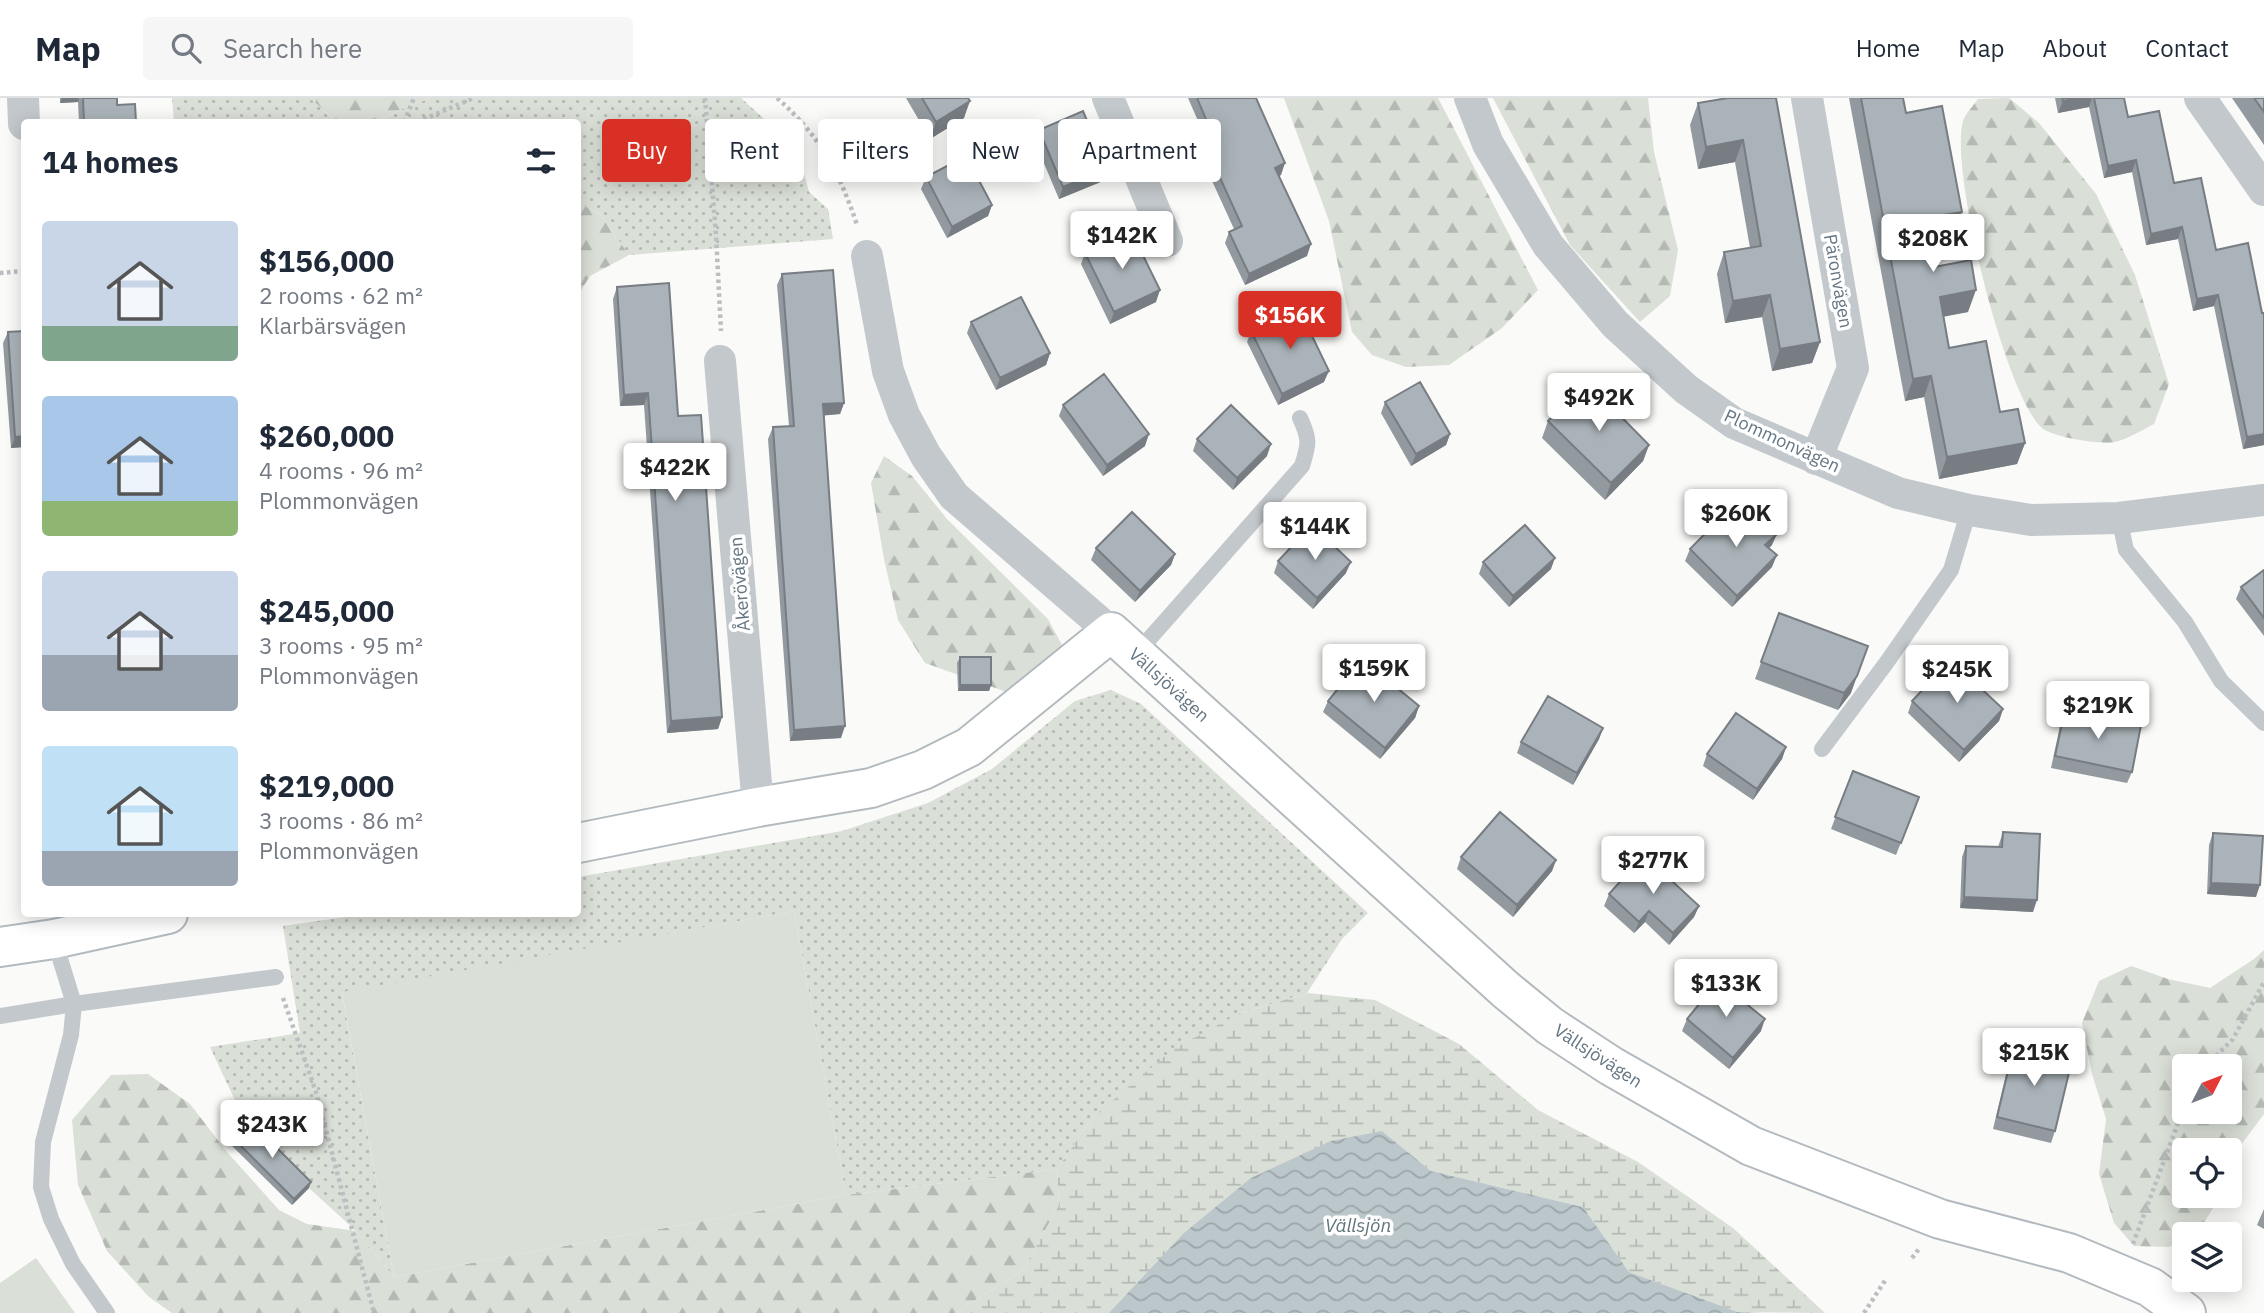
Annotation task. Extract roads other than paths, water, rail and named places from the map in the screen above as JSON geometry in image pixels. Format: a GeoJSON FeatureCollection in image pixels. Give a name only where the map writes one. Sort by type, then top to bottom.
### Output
{"type":"FeatureCollection","features":[{"type":"Feature","properties":{"kind":"street"},"geometry":{"type":"LineString","coordinates":[[23,98],[24,119]]}},
{"type":"Feature","properties":{"kind":"street"},"geometry":{"type":"LineString","coordinates":[[1108,98],[1167,241]]}},
{"type":"Feature","properties":{"kind":"street","name":"Plommonvägen"},"geometry":{"type":"LineString","coordinates":[[1470,98],[1488,144],[1548,245],[1615,324],[1686,389],[1734,422],[1898,493],[1969,510],[2031,520],[2119,517],[2264,500]]}},
{"type":"Feature","properties":{"kind":"street","name":"Päronvägen"},"geometry":{"type":"LineString","coordinates":[[1807,98],[1853,368],[1816,459]]}},
{"type":"Feature","properties":{"kind":"street"},"geometry":{"type":"LineString","coordinates":[[2200,98],[2264,190]]}},
{"type":"Feature","properties":{"kind":"street","name":"Vällsjövägen"},"geometry":{"type":"LineString","coordinates":[[867,256],[888,372],[904,415],[926,456],[954,496],[1123,643],[1506,990],[1550,1026],[1611,1066],[1751,1146],[1940,1219],[2070,1253],[2150,1287],[2186,1313]]}},
{"type":"Feature","properties":{"kind":"street","name":"Åkerövägen"},"geometry":{"type":"LineString","coordinates":[[720,361],[758,807]]}},
{"type":"Feature","properties":{"kind":"street"},"geometry":{"type":"LineString","coordinates":[[581,842],[758,807],[871,788],[923,770],[969,747],[1123,643]]}},
{"type":"Feature","properties":{"kind":"street"},"geometry":{"type":"LineString","coordinates":[[0,947],[54,939],[145,917]]}},
{"type":"Feature","properties":{"kind":"lane"},"geometry":{"type":"LineString","coordinates":[[1123,643],[1301,466],[1307,451],[1308,434],[1300,418]]}},
{"type":"Feature","properties":{"kind":"lane"},"geometry":{"type":"LineString","coordinates":[[1822,749],[1951,570],[1969,510]]}},
{"type":"Feature","properties":{"kind":"lane"},"geometry":{"type":"LineString","coordinates":[[2119,517],[2126,550],[2185,622],[2221,681],[2264,723]]}},
{"type":"Feature","properties":{"kind":"lane"},"geometry":{"type":"LineString","coordinates":[[54,939],[75,1004],[71,1035],[43,1142],[41,1187],[51,1219],[73,1264],[107,1313]]}},
{"type":"Feature","properties":{"kind":"lane"},"geometry":{"type":"LineString","coordinates":[[0,1016],[276,977]]}},
{"type":"Feature","properties":{"kind":"water","name":"Vällsjön"},"geometry":{"type":"Polygon","coordinates":[[[1382,1131],[1431,1171],[1583,1207],[1629,1272],[1738,1312],[1765,1313],[1109,1313],[1184,1233],[1251,1178],[1331,1141],[1382,1131]]]}}]}
